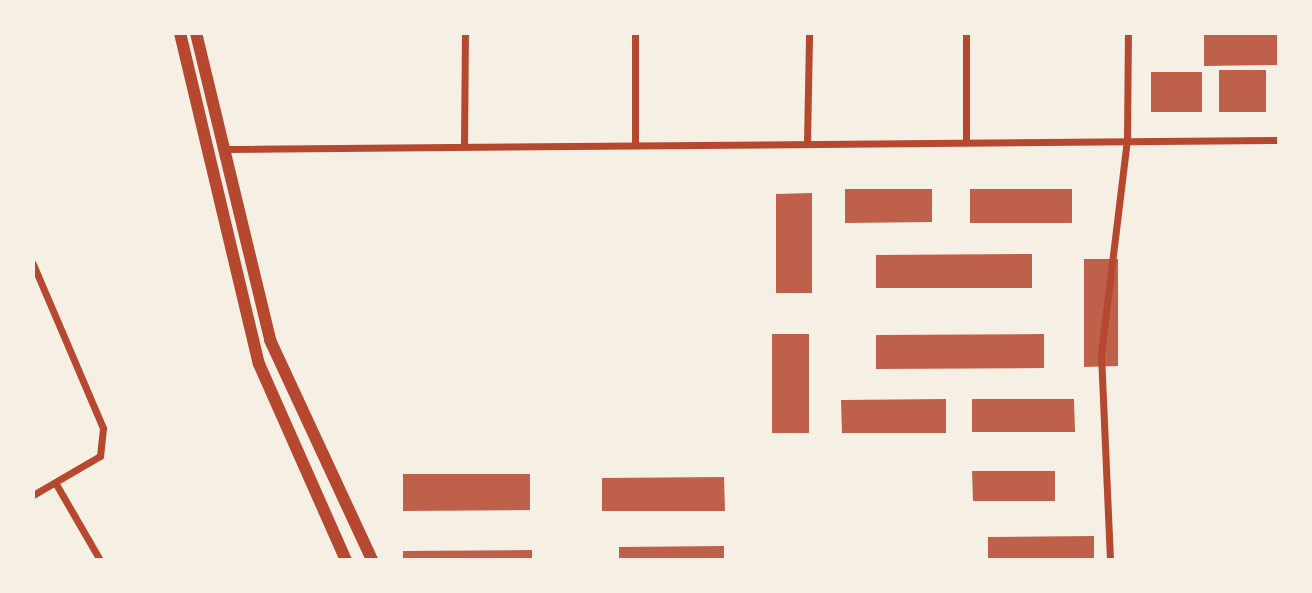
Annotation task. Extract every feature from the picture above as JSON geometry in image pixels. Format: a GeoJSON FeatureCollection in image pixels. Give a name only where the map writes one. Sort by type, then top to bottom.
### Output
{"type":"FeatureCollection","features":[{"type":"Feature","properties":{"kind":"street"},"geometry":{"type":"LineString","coordinates":[[180,33],[260,364],[346,560]]}},
{"type":"Feature","properties":{"kind":"street"},"geometry":{"type":"LineString","coordinates":[[196,33],[221,149],[270,340],[372,560]]}},
{"type":"Feature","properties":{"kind":"street"},"geometry":{"type":"LineString","coordinates":[[464,145],[465,33]]}},
{"type":"Feature","properties":{"kind":"street"},"geometry":{"type":"LineString","coordinates":[[635,33],[635,145]]}},
{"type":"Feature","properties":{"kind":"street"},"geometry":{"type":"LineString","coordinates":[[807,142],[808,33]]}},
{"type":"Feature","properties":{"kind":"street"},"geometry":{"type":"LineString","coordinates":[[966,33],[966,140]]}},
{"type":"Feature","properties":{"kind":"street"},"geometry":{"type":"LineString","coordinates":[[1110,560],[1101,354],[1126,140],[1128,33]]}},
{"type":"Feature","properties":{"kind":"street"},"geometry":{"type":"LineString","coordinates":[[221,149],[1279,139]]}},
{"type":"Feature","properties":{"kind":"street"},"geometry":{"type":"LineString","coordinates":[[33,264],[103,428],[100,456],[33,495]]}},
{"type":"Feature","properties":{"kind":"street"},"geometry":{"type":"LineString","coordinates":[[56,484],[100,560]]}},
{"type":"Feature","properties":{"kind":"building"},"geometry":{"type":"Polygon","coordinates":[[[1204,33],[1279,33],[1279,65],[1204,66],[1204,33]]]}},
{"type":"Feature","properties":{"kind":"building"},"geometry":{"type":"Polygon","coordinates":[[[1219,70],[1266,70],[1266,112],[1219,112],[1219,70]]]}},
{"type":"Feature","properties":{"kind":"building"},"geometry":{"type":"Polygon","coordinates":[[[1151,72],[1202,72],[1202,112],[1151,112],[1151,72]]]}},
{"type":"Feature","properties":{"kind":"building"},"geometry":{"type":"Polygon","coordinates":[[[845,189],[932,189],[932,222],[845,223],[845,189]]]}},
{"type":"Feature","properties":{"kind":"building"},"geometry":{"type":"Polygon","coordinates":[[[970,189],[1072,189],[1072,223],[970,223],[970,189]]]}},
{"type":"Feature","properties":{"kind":"building"},"geometry":{"type":"Polygon","coordinates":[[[812,193],[812,293],[776,293],[776,194],[812,193]]]}},
{"type":"Feature","properties":{"kind":"building"},"geometry":{"type":"Polygon","coordinates":[[[1032,254],[1032,288],[876,288],[876,255],[1032,254]]]}},
{"type":"Feature","properties":{"kind":"building"},"geometry":{"type":"Polygon","coordinates":[[[1084,259],[1118,259],[1118,366],[1084,367],[1084,259]]]}},
{"type":"Feature","properties":{"kind":"building"},"geometry":{"type":"Polygon","coordinates":[[[772,334],[809,334],[809,433],[772,433],[772,334]]]}},
{"type":"Feature","properties":{"kind":"building"},"geometry":{"type":"Polygon","coordinates":[[[1044,334],[1044,368],[876,369],[876,335],[1044,334]]]}},
{"type":"Feature","properties":{"kind":"building"},"geometry":{"type":"Polygon","coordinates":[[[946,399],[946,433],[842,433],[841,400],[946,399]]]}},
{"type":"Feature","properties":{"kind":"building"},"geometry":{"type":"Polygon","coordinates":[[[972,399],[1074,399],[1075,432],[972,432],[972,399]]]}},
{"type":"Feature","properties":{"kind":"building"},"geometry":{"type":"Polygon","coordinates":[[[972,471],[1055,471],[1055,501],[973,501],[972,471]]]}},
{"type":"Feature","properties":{"kind":"building"},"geometry":{"type":"Polygon","coordinates":[[[403,474],[530,474],[530,510],[403,511],[403,474]]]}},
{"type":"Feature","properties":{"kind":"building"},"geometry":{"type":"Polygon","coordinates":[[[724,477],[725,511],[602,511],[602,478],[724,477]]]}},
{"type":"Feature","properties":{"kind":"building"},"geometry":{"type":"Polygon","coordinates":[[[1094,536],[1094,560],[988,560],[988,537],[1094,536]]]}},
{"type":"Feature","properties":{"kind":"building"},"geometry":{"type":"Polygon","coordinates":[[[724,546],[724,560],[619,560],[619,547],[724,546]]]}},
{"type":"Feature","properties":{"kind":"building"},"geometry":{"type":"Polygon","coordinates":[[[532,550],[532,560],[403,560],[403,551],[532,550]]]}}]}
